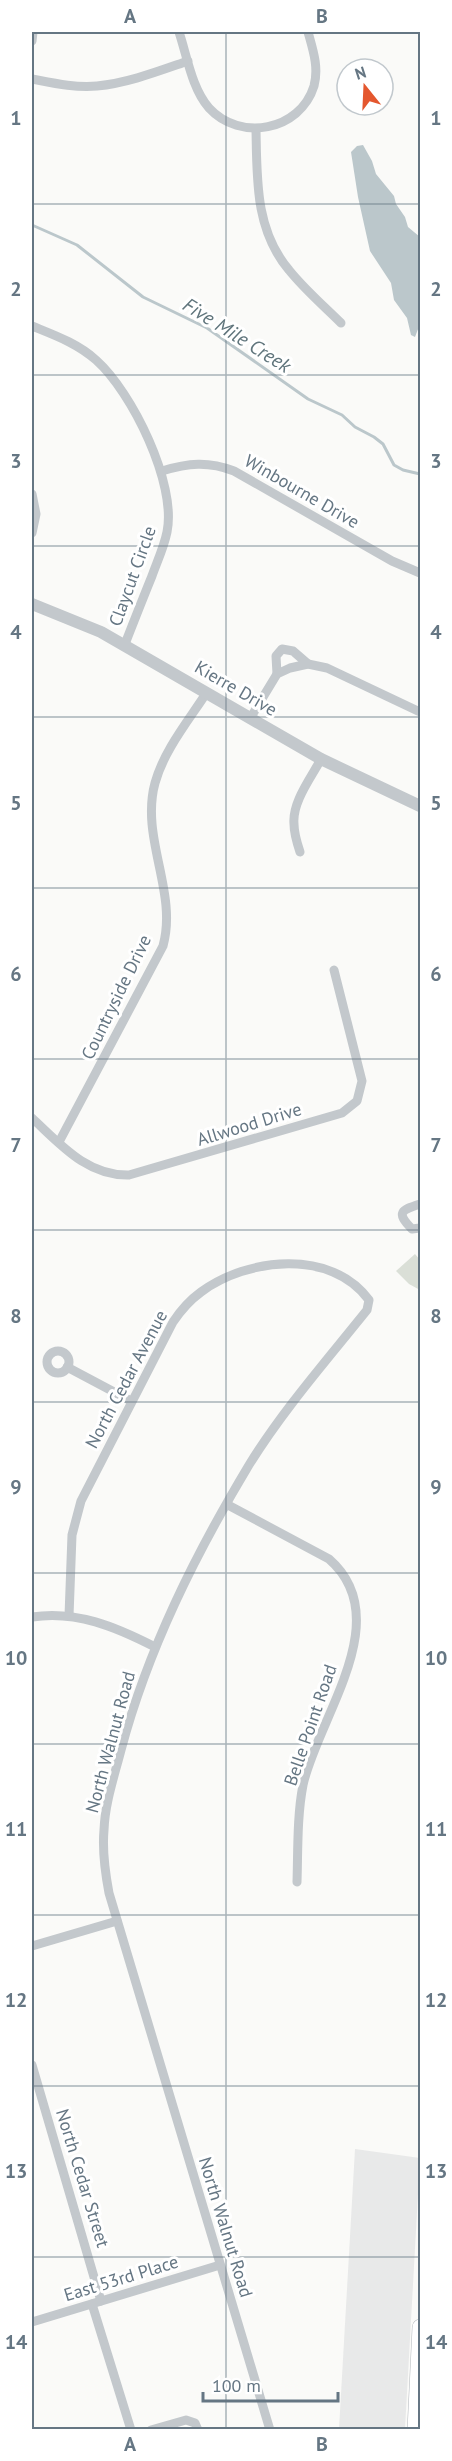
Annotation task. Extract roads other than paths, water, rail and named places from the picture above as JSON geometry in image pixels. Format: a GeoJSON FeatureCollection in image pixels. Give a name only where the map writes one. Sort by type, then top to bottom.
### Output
{"type":"FeatureCollection","features":[{"type":"Feature","properties":{"kind":"main road"},"geometry":{"type":"LineString","coordinates":[[415,2430],[420,2327]]}},
{"type":"Feature","properties":{"kind":"street"},"geometry":{"type":"LineString","coordinates":[[32,41],[33,32]]}},
{"type":"Feature","properties":{"kind":"street"},"geometry":{"type":"LineString","coordinates":[[179,32],[198,91],[208,107],[225,121],[237,126],[256,129],[286,120],[309,96],[314,85],[316,62],[308,32]]}},
{"type":"Feature","properties":{"kind":"street"},"geometry":{"type":"LineString","coordinates":[[32,79],[68,85],[98,86],[124,81],[188,61]]}},
{"type":"Feature","properties":{"kind":"street"},"geometry":{"type":"LineString","coordinates":[[256,129],[258,197],[261,214],[272,242],[287,268],[341,323]]}},
{"type":"Feature","properties":{"kind":"street","name":"Claycut Circle"},"geometry":{"type":"LineString","coordinates":[[32,326],[69,341],[109,372],[129,400],[162,471],[170,509],[168,532],[125,644]]}},
{"type":"Feature","properties":{"kind":"street","name":"Winbourne Drive"},"geometry":{"type":"LineString","coordinates":[[162,471],[194,463],[234,471],[392,561],[420,573]]}},
{"type":"Feature","properties":{"kind":"street"},"geometry":{"type":"LineString","coordinates":[[32,494],[36,514],[32,533]]}},
{"type":"Feature","properties":{"kind":"street","name":"Kierre Drive"},"geometry":{"type":"LineString","coordinates":[[32,604],[125,644],[321,759],[420,806]]}},
{"type":"Feature","properties":{"kind":"street"},"geometry":{"type":"LineString","coordinates":[[278,674],[276,656],[282,649],[293,651],[308,664]]}},
{"type":"Feature","properties":{"kind":"street"},"geometry":{"type":"LineString","coordinates":[[250,717],[278,674],[290,668],[308,664],[327,668],[420,712]]}},
{"type":"Feature","properties":{"kind":"street","name":"Countryside Drive"},"geometry":{"type":"LineString","coordinates":[[59,1142],[163,946],[168,919],[152,824],[154,784],[162,764],[207,692]]}},
{"type":"Feature","properties":{"kind":"street"},"geometry":{"type":"LineString","coordinates":[[300,852],[295,833],[294,816],[300,798],[321,759]]}},
{"type":"Feature","properties":{"kind":"street","name":"Allwood Drive"},"geometry":{"type":"LineString","coordinates":[[32,1118],[77,1158],[94,1169],[129,1175],[330,1117],[351,1107],[360,1094],[362,1081],[334,970]]}},
{"type":"Feature","properties":{"kind":"street"},"geometry":{"type":"LineString","coordinates":[[420,1204],[404,1209],[402,1217],[412,1229],[420,1228]]}},
{"type":"Feature","properties":{"kind":"street","name":"North Cedar Avenue"},"geometry":{"type":"LineString","coordinates":[[69,1616],[70,1557],[75,1518],[89,1482],[173,1322],[194,1298],[215,1283],[258,1268],[287,1264],[321,1269],[341,1278],[357,1289]]}},
{"type":"Feature","properties":{"kind":"street","name":"North Walnut Road"},"geometry":{"type":"LineString","coordinates":[[270,2430],[117,1921],[105,1871],[103,1847],[106,1810],[136,1696],[155,1647],[181,1590],[249,1465],[367,1310],[369,1300],[357,1289]]}},
{"type":"Feature","properties":{"kind":"street"},"geometry":{"type":"LineString","coordinates":[[67,1367],[131,1401]]}},
{"type":"Feature","properties":{"kind":"street","name":"Belle Point Road"},"geometry":{"type":"LineString","coordinates":[[228,1505],[329,1559],[338,1567],[350,1585],[356,1610],[348,1670],[303,1785],[297,1882]]}},
{"type":"Feature","properties":{"kind":"street"},"geometry":{"type":"LineString","coordinates":[[32,1617],[69,1616],[108,1625],[155,1647]]}},
{"type":"Feature","properties":{"kind":"street"},"geometry":{"type":"LineString","coordinates":[[32,1946],[117,1921]]}},
{"type":"Feature","properties":{"kind":"street","name":"North Cedar Street"},"geometry":{"type":"LineString","coordinates":[[32,2065],[131,2430]]}},
{"type":"Feature","properties":{"kind":"street","name":"East 53rd Place"},"geometry":{"type":"LineString","coordinates":[[32,2322],[220,2265]]}},
{"type":"Feature","properties":{"kind":"street"},"geometry":{"type":"LineString","coordinates":[[151,2430],[186,2420],[195,2423],[198,2430]]}},
{"type":"Feature","properties":{"kind":"waterway","name":"Five Mile Creek"},"geometry":{"type":"LineString","coordinates":[[32,225],[77,245],[143,297],[207,328],[308,399],[342,415],[355,427],[374,437],[383,444],[394,465],[420,474]]}}]}
